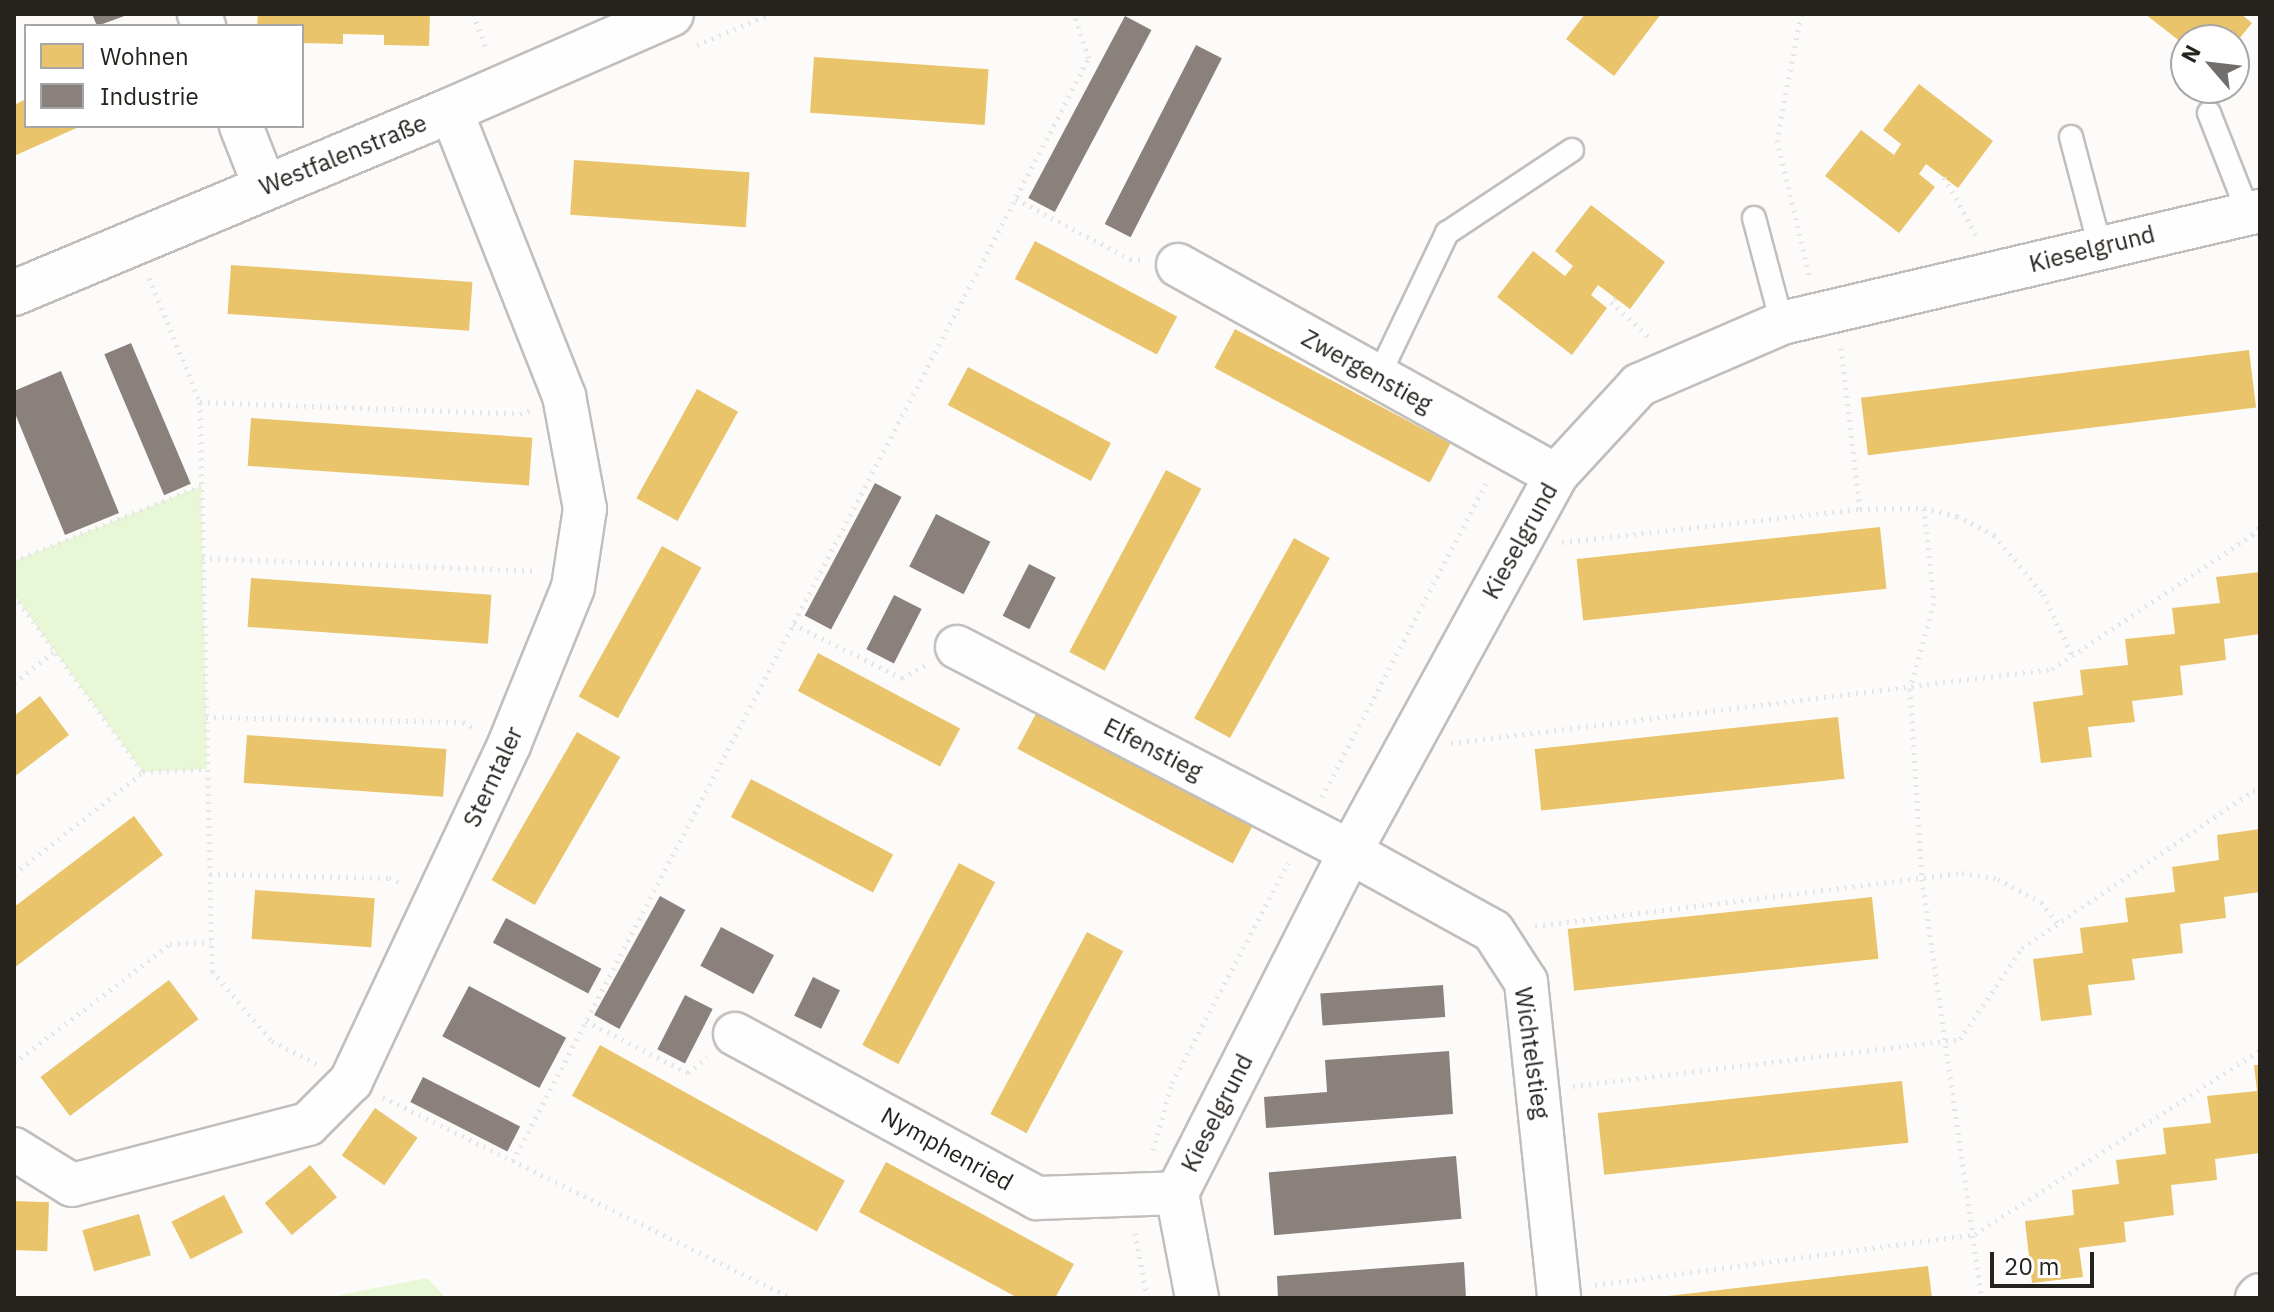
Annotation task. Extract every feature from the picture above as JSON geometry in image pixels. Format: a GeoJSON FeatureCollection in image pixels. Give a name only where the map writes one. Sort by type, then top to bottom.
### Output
{"type":"FeatureCollection","features":[{"type":"Feature","properties":{"kind":"street","name":"Westfalenstraße"},"geometry":{"type":"LineString","coordinates":[[14,293],[671,14]]}},
{"type":"Feature","properties":{"kind":"street","name":"Sterntaler"},"geometry":{"type":"LineString","coordinates":[[14,1149],[72,1185],[308,1124],[351,1081],[509,745],[573,587],[585,509],[564,396],[451,110]]}},
{"type":"Feature","properties":{"kind":"street"},"geometry":{"type":"LineString","coordinates":[[242,128],[265,187]]}},
{"type":"Feature","properties":{"kind":"street","name":"Kieselgrund"},"geometry":{"type":"LineString","coordinates":[[1197,1298],[1177,1193],[1350,852],[1556,475],[1639,385],[1680,365],[1812,316],[2254,211]]}},
{"type":"Feature","properties":{"kind":"street","name":"Zwergenstieg"},"geometry":{"type":"LineString","coordinates":[[1178,265],[1556,475]]}},
{"type":"Feature","properties":{"kind":"street","name":"Elfenstieg"},"geometry":{"type":"LineString","coordinates":[[957,647],[1350,852]]}},
{"type":"Feature","properties":{"kind":"street","name":"Wichtelstieg"},"geometry":{"type":"LineString","coordinates":[[1350,852],[1493,931],[1526,982],[1559,1294]]}},
{"type":"Feature","properties":{"kind":"street","name":"Nymphenried"},"geometry":{"type":"LineString","coordinates":[[735,1034],[1037,1198],[1177,1193]]}},
{"type":"Feature","properties":{"kind":"lane"},"geometry":{"type":"LineString","coordinates":[[2209,113],[2254,211]]}},
{"type":"Feature","properties":{"kind":"lane"},"geometry":{"type":"LineString","coordinates":[[2071,137],[2100,247]]}},
{"type":"Feature","properties":{"kind":"lane"},"geometry":{"type":"LineString","coordinates":[[1378,377],[1447,233],[1572,150]]}},
{"type":"Feature","properties":{"kind":"lane"},"geometry":{"type":"LineString","coordinates":[[1754,218],[1812,316]]}},
{"type":"Feature","properties":{"kind":"path"},"geometry":{"type":"LineString","coordinates":[[473,14],[486,49]]}},
{"type":"Feature","properties":{"kind":"path"},"geometry":{"type":"LineString","coordinates":[[513,1161],[1089,58],[1074,14]]}},
{"type":"Feature","properties":{"kind":"path"},"geometry":{"type":"LineString","coordinates":[[1801,14],[1777,140],[1812,316],[1860,509]]}},
{"type":"Feature","properties":{"kind":"path"},"geometry":{"type":"LineString","coordinates":[[1944,177],[1997,273]]}},
{"type":"Feature","properties":{"kind":"path"},"geometry":{"type":"LineString","coordinates":[[1016,199],[1130,259],[1178,265]]}},
{"type":"Feature","properties":{"kind":"path"},"geometry":{"type":"LineString","coordinates":[[149,276],[200,402],[212,971],[272,1041],[791,1298]]}},
{"type":"Feature","properties":{"kind":"path"},"geometry":{"type":"LineString","coordinates":[[1616,298],[1611,302],[1680,365]]}},
{"type":"Feature","properties":{"kind":"path"},"geometry":{"type":"LineString","coordinates":[[200,402],[520,414],[564,396]]}},
{"type":"Feature","properties":{"kind":"path"},"geometry":{"type":"LineString","coordinates":[[14,561],[201,486]]}},
{"type":"Feature","properties":{"kind":"path"},"geometry":{"type":"LineString","coordinates":[[1924,508],[1934,603],[1910,689],[1922,879],[1982,1298]]}},
{"type":"Feature","properties":{"kind":"path"},"geometry":{"type":"LineString","coordinates":[[1516,548],[1860,509],[1924,508],[1957,516],[1994,535],[2043,594],[2073,657]]}},
{"type":"Feature","properties":{"kind":"path"},"geometry":{"type":"LineString","coordinates":[[1406,748],[1910,689],[2052,669],[2252,535],[2260,526]]}},
{"type":"Feature","properties":{"kind":"path"},"geometry":{"type":"LineString","coordinates":[[202,558],[541,571],[573,587]]}},
{"type":"Feature","properties":{"kind":"path"},"geometry":{"type":"LineString","coordinates":[[14,595],[143,772]]}},
{"type":"Feature","properties":{"kind":"path"},"geometry":{"type":"LineString","coordinates":[[793,624],[902,678],[957,647]]}},
{"type":"Feature","properties":{"kind":"path"},"geometry":{"type":"LineString","coordinates":[[14,683],[55,651]]}},
{"type":"Feature","properties":{"kind":"path"},"geometry":{"type":"LineString","coordinates":[[206,717],[463,722],[509,745]]}},
{"type":"Feature","properties":{"kind":"path"},"geometry":{"type":"LineString","coordinates":[[14,874],[143,772],[207,769]]}},
{"type":"Feature","properties":{"kind":"path"},"geometry":{"type":"LineString","coordinates":[[1539,1090],[1960,1039],[2022,948],[2253,791],[2260,790]]}},
{"type":"Feature","properties":{"kind":"path"},"geometry":{"type":"LineString","coordinates":[[1493,931],[1962,873],[1998,879],[2041,902],[2059,924]]}},
{"type":"Feature","properties":{"kind":"path"},"geometry":{"type":"LineString","coordinates":[[210,874],[389,878],[436,897]]}},
{"type":"Feature","properties":{"kind":"path"},"geometry":{"type":"LineString","coordinates":[[14,1063],[170,944],[211,942]]}},
{"type":"Feature","properties":{"kind":"path"},"geometry":{"type":"LineString","coordinates":[[586,1021],[688,1073],[735,1034]]}},
{"type":"Feature","properties":{"kind":"path"},"geometry":{"type":"LineString","coordinates":[[1559,1294],[1975,1234],[2260,1050]]}},
{"type":"Feature","properties":{"kind":"green space"},"geometry":{"type":"Polygon","coordinates":[[[201,486],[207,769],[143,772],[14,595],[14,561],[201,486]]]}},
{"type":"Feature","properties":{"kind":"green space"},"geometry":{"type":"Polygon","coordinates":[[[427,1278],[446,1298],[326,1298],[360,1291],[427,1278]]]}},
{"type":"Feature","properties":{"kind":"building: Wohnen"},"geometry":{"type":"Polygon","coordinates":[[[258,14],[430,14],[429,46],[384,45],[384,35],[343,34],[343,44],[304,43],[304,24],[257,24],[258,14]]]}},
{"type":"Feature","properties":{"kind":"building: Wohnen"},"geometry":{"type":"Polygon","coordinates":[[[1585,14],[1661,14],[1614,76],[1566,39],[1585,14]]]}},
{"type":"Feature","properties":{"kind":"building: Wohnen"},"geometry":{"type":"Polygon","coordinates":[[[2145,14],[2241,14],[2252,23],[2250,25],[2170,24],[2170,34],[2145,14]]]}},
{"type":"Feature","properties":{"kind":"building: Wohnen"},"geometry":{"type":"Polygon","coordinates":[[[814,57],[989,69],[985,125],[810,113],[814,57]]]}},
{"type":"Feature","properties":{"kind":"building: Wohnen"},"geometry":{"type":"Polygon","coordinates":[[[1919,84],[1993,141],[1958,188],[1926,164],[1919,174],[1935,187],[1899,233],[1825,176],[1861,130],[1894,155],[1901,144],[1883,130],[1919,84]]]}},
{"type":"Feature","properties":{"kind":"building: Wohnen"},"geometry":{"type":"Polygon","coordinates":[[[24,100],[24,128],[77,128],[14,156],[14,105],[24,100]]]}},
{"type":"Feature","properties":{"kind":"building: Wohnen"},"geometry":{"type":"Polygon","coordinates":[[[574,160],[750,172],[746,227],[570,215],[574,160]]]}},
{"type":"Feature","properties":{"kind":"building: Wohnen"},"geometry":{"type":"Polygon","coordinates":[[[1591,205],[1665,262],[1630,309],[1598,285],[1591,295],[1607,308],[1572,355],[1497,297],[1533,251],[1565,276],[1573,266],[1555,251],[1591,205]]]}},
{"type":"Feature","properties":{"kind":"building: Wohnen"},"geometry":{"type":"Polygon","coordinates":[[[1035,241],[1177,317],[1157,355],[1015,279],[1035,241]]]}},
{"type":"Feature","properties":{"kind":"building: Wohnen"},"geometry":{"type":"Polygon","coordinates":[[[231,265],[472,282],[469,331],[228,314],[231,265]]]}},
{"type":"Feature","properties":{"kind":"building: Wohnen"},"geometry":{"type":"Polygon","coordinates":[[[1235,329],[1450,444],[1430,482],[1214,368],[1235,329]]]}},
{"type":"Feature","properties":{"kind":"building: Wohnen"},"geometry":{"type":"Polygon","coordinates":[[[2249,350],[2256,408],[1868,455],[1861,398],[2249,350]]]}},
{"type":"Feature","properties":{"kind":"building: Wohnen"},"geometry":{"type":"Polygon","coordinates":[[[968,367],[1111,443],[1091,481],[948,405],[968,367]]]}},
{"type":"Feature","properties":{"kind":"building: Wohnen"},"geometry":{"type":"Polygon","coordinates":[[[697,389],[738,412],[678,521],[636,498],[697,389]]]}},
{"type":"Feature","properties":{"kind":"building: Wohnen"},"geometry":{"type":"Polygon","coordinates":[[[251,418],[532,438],[529,486],[248,466],[251,418]]]}},
{"type":"Feature","properties":{"kind":"building: Wohnen"},"geometry":{"type":"Polygon","coordinates":[[[1166,470],[1201,489],[1105,671],[1069,652],[1166,470]]]}},
{"type":"Feature","properties":{"kind":"building: Wohnen"},"geometry":{"type":"Polygon","coordinates":[[[1880,527],[1886,589],[1583,621],[1577,559],[1880,527]]]}},
{"type":"Feature","properties":{"kind":"building: Wohnen"},"geometry":{"type":"Polygon","coordinates":[[[1294,538],[1330,558],[1230,738],[1194,718],[1294,538]]]}},
{"type":"Feature","properties":{"kind":"building: Wohnen"},"geometry":{"type":"Polygon","coordinates":[[[662,546],[701,568],[618,718],[579,696],[662,546]]]}},
{"type":"Feature","properties":{"kind":"building: Wohnen"},"geometry":{"type":"Polygon","coordinates":[[[2260,572],[2260,634],[2224,639],[2226,660],[2180,666],[2183,695],[2132,701],[2135,722],[2088,727],[2092,757],[2041,763],[2033,702],[2083,695],[2080,670],[2128,665],[2125,639],[2175,634],[2172,608],[2220,603],[2216,577],[2260,572]]]}},
{"type":"Feature","properties":{"kind":"building: Wohnen"},"geometry":{"type":"Polygon","coordinates":[[[251,578],[491,595],[488,644],[248,627],[251,578]]]}},
{"type":"Feature","properties":{"kind":"building: Wohnen"},"geometry":{"type":"Polygon","coordinates":[[[818,653],[960,729],[940,767],[798,691],[818,653]]]}},
{"type":"Feature","properties":{"kind":"building: Wohnen"},"geometry":{"type":"Polygon","coordinates":[[[40,696],[69,735],[14,777],[14,716],[40,696]]]}},
{"type":"Feature","properties":{"kind":"building: Wohnen"},"geometry":{"type":"Polygon","coordinates":[[[1038,710],[1253,825],[1233,863],[1017,749],[1038,710]]]}},
{"type":"Feature","properties":{"kind":"building: Wohnen"},"geometry":{"type":"Polygon","coordinates":[[[1838,717],[1844,779],[1541,811],[1535,749],[1838,717]]]}},
{"type":"Feature","properties":{"kind":"building: Wohnen"},"geometry":{"type":"Polygon","coordinates":[[[577,732],[620,757],[535,905],[492,880],[577,732]]]}},
{"type":"Feature","properties":{"kind":"building: Wohnen"},"geometry":{"type":"Polygon","coordinates":[[[247,735],[447,749],[443,797],[244,783],[247,735]]]}},
{"type":"Feature","properties":{"kind":"building: Wohnen"},"geometry":{"type":"Polygon","coordinates":[[[751,779],[893,855],[873,893],[731,817],[751,779]]]}},
{"type":"Feature","properties":{"kind":"building: Wohnen"},"geometry":{"type":"Polygon","coordinates":[[[134,816],[163,855],[14,968],[14,907],[134,816]]]}},
{"type":"Feature","properties":{"kind":"building: Wohnen"},"geometry":{"type":"Polygon","coordinates":[[[2260,829],[2260,892],[2224,897],[2226,918],[2180,924],[2183,953],[2132,959],[2135,980],[2088,985],[2092,1015],[2041,1021],[2033,959],[2083,953],[2080,928],[2128,922],[2125,898],[2175,892],[2172,867],[2219,860],[2217,835],[2260,829]]]}},
{"type":"Feature","properties":{"kind":"building: Wohnen"},"geometry":{"type":"Polygon","coordinates":[[[959,863],[995,882],[898,1064],[862,1045],[959,863]]]}},
{"type":"Feature","properties":{"kind":"building: Wohnen"},"geometry":{"type":"Polygon","coordinates":[[[255,890],[375,898],[371,947],[252,939],[255,890]]]}},
{"type":"Feature","properties":{"kind":"building: Wohnen"},"geometry":{"type":"Polygon","coordinates":[[[1872,897],[1878,959],[1574,991],[1568,929],[1872,897]]]}},
{"type":"Feature","properties":{"kind":"building: Wohnen"},"geometry":{"type":"Polygon","coordinates":[[[1087,932],[1123,951],[1026,1133],[990,1114],[1087,932]]]}},
{"type":"Feature","properties":{"kind":"building: Wohnen"},"geometry":{"type":"Polygon","coordinates":[[[169,980],[198,1019],[70,1116],[40,1077],[169,980]]]}},
{"type":"Feature","properties":{"kind":"building: Wohnen"},"geometry":{"type":"Polygon","coordinates":[[[600,1045],[845,1181],[817,1231],[572,1096],[600,1045]]]}},
{"type":"Feature","properties":{"kind":"building: Wohnen"},"geometry":{"type":"Polygon","coordinates":[[[2254,1065],[2260,1065],[2260,1153],[2215,1159],[2217,1180],[2171,1185],[2174,1215],[2124,1222],[2126,1242],[2079,1248],[2083,1277],[2032,1283],[2025,1221],[2074,1215],[2072,1190],[2119,1184],[2116,1160],[2166,1154],[2163,1128],[2211,1123],[2207,1096],[2257,1091],[2254,1065]]]}},
{"type":"Feature","properties":{"kind":"building: Wohnen"},"geometry":{"type":"Polygon","coordinates":[[[1902,1081],[1908,1143],[1604,1175],[1598,1113],[1902,1081]]]}},
{"type":"Feature","properties":{"kind":"building: Wohnen"},"geometry":{"type":"Polygon","coordinates":[[[375,1108],[418,1138],[384,1185],[342,1156],[375,1108]]]}},
{"type":"Feature","properties":{"kind":"building: Wohnen"},"geometry":{"type":"Polygon","coordinates":[[[886,1162],[1074,1264],[1055,1298],[1018,1298],[859,1212],[886,1162]]]}},
{"type":"Feature","properties":{"kind":"building: Wohnen"},"geometry":{"type":"Polygon","coordinates":[[[310,1165],[337,1197],[292,1235],[265,1203],[310,1165]]]}},
{"type":"Feature","properties":{"kind":"building: Wohnen"},"geometry":{"type":"Polygon","coordinates":[[[224,1195],[243,1232],[190,1259],[171,1222],[224,1195]]]}},
{"type":"Feature","properties":{"kind":"building: Wohnen"},"geometry":{"type":"Polygon","coordinates":[[[14,1201],[49,1202],[47,1251],[14,1250],[14,1201]]]}},
{"type":"Feature","properties":{"kind":"building: Wohnen"},"geometry":{"type":"Polygon","coordinates":[[[139,1214],[151,1255],[94,1272],[82,1230],[139,1214]]]}},
{"type":"Feature","properties":{"kind":"building: Wohnen"},"geometry":{"type":"Polygon","coordinates":[[[1928,1266],[1932,1298],[1668,1298],[1668,1296],[1928,1266]]]}},
{"type":"Feature","properties":{"kind":"building: Industrie"},"geometry":{"type":"Polygon","coordinates":[[[92,14],[130,14],[102,24],[96,24],[92,14]]]}},
{"type":"Feature","properties":{"kind":"building: Industrie"},"geometry":{"type":"Polygon","coordinates":[[[1125,16],[1151,30],[1055,212],[1028,198],[1125,16]]]}},
{"type":"Feature","properties":{"kind":"building: Industrie"},"geometry":{"type":"Polygon","coordinates":[[[1196,45],[1222,58],[1131,237],[1105,224],[1196,45]]]}},
{"type":"Feature","properties":{"kind":"building: Industrie"},"geometry":{"type":"Polygon","coordinates":[[[131,343],[191,484],[164,495],[104,354],[131,343]]]}},
{"type":"Feature","properties":{"kind":"building: Industrie"},"geometry":{"type":"Polygon","coordinates":[[[61,371],[119,513],[65,535],[14,411],[14,391],[61,371]]]}},
{"type":"Feature","properties":{"kind":"building: Industrie"},"geometry":{"type":"Polygon","coordinates":[[[875,483],[901,497],[831,630],[805,615],[875,483]]]}},
{"type":"Feature","properties":{"kind":"building: Industrie"},"geometry":{"type":"Polygon","coordinates":[[[936,514],[990,542],[964,594],[909,567],[936,514]]]}},
{"type":"Feature","properties":{"kind":"building: Industrie"},"geometry":{"type":"Polygon","coordinates":[[[1029,564],[1056,578],[1029,629],[1003,616],[1029,564]]]}},
{"type":"Feature","properties":{"kind":"building: Industrie"},"geometry":{"type":"Polygon","coordinates":[[[894,595],[922,609],[894,663],[866,649],[894,595]]]}},
{"type":"Feature","properties":{"kind":"building: Industrie"},"geometry":{"type":"Polygon","coordinates":[[[660,896],[685,910],[619,1029],[594,1015],[660,896]]]}},
{"type":"Feature","properties":{"kind":"building: Industrie"},"geometry":{"type":"Polygon","coordinates":[[[506,918],[601,969],[588,993],[493,943],[506,918]]]}},
{"type":"Feature","properties":{"kind":"building: Industrie"},"geometry":{"type":"Polygon","coordinates":[[[721,927],[774,955],[753,994],[700,966],[721,927]]]}},
{"type":"Feature","properties":{"kind":"building: Industrie"},"geometry":{"type":"Polygon","coordinates":[[[813,977],[840,990],[821,1029],[794,1016],[813,977]]]}},
{"type":"Feature","properties":{"kind":"building: Industrie"},"geometry":{"type":"Polygon","coordinates":[[[1443,985],[1445,1017],[1323,1026],[1320,994],[1443,985]]]}},
{"type":"Feature","properties":{"kind":"building: Industrie"},"geometry":{"type":"Polygon","coordinates":[[[469,986],[566,1038],[539,1088],[442,1036],[469,986]]]}},
{"type":"Feature","properties":{"kind":"building: Industrie"},"geometry":{"type":"Polygon","coordinates":[[[685,995],[713,1009],[685,1063],[657,1049],[685,995]]]}},
{"type":"Feature","properties":{"kind":"building: Industrie"},"geometry":{"type":"Polygon","coordinates":[[[1449,1051],[1453,1114],[1266,1128],[1264,1097],[1327,1092],[1325,1060],[1449,1051]]]}},
{"type":"Feature","properties":{"kind":"building: Industrie"},"geometry":{"type":"Polygon","coordinates":[[[423,1077],[520,1126],[507,1151],[410,1102],[423,1077]]]}},
{"type":"Feature","properties":{"kind":"building: Industrie"},"geometry":{"type":"Polygon","coordinates":[[[1456,1156],[1461,1219],[1274,1235],[1269,1172],[1456,1156]]]}},
{"type":"Feature","properties":{"kind":"building: Industrie"},"geometry":{"type":"Polygon","coordinates":[[[1464,1262],[1466,1298],[1278,1298],[1277,1276],[1464,1262]]]}}]}
